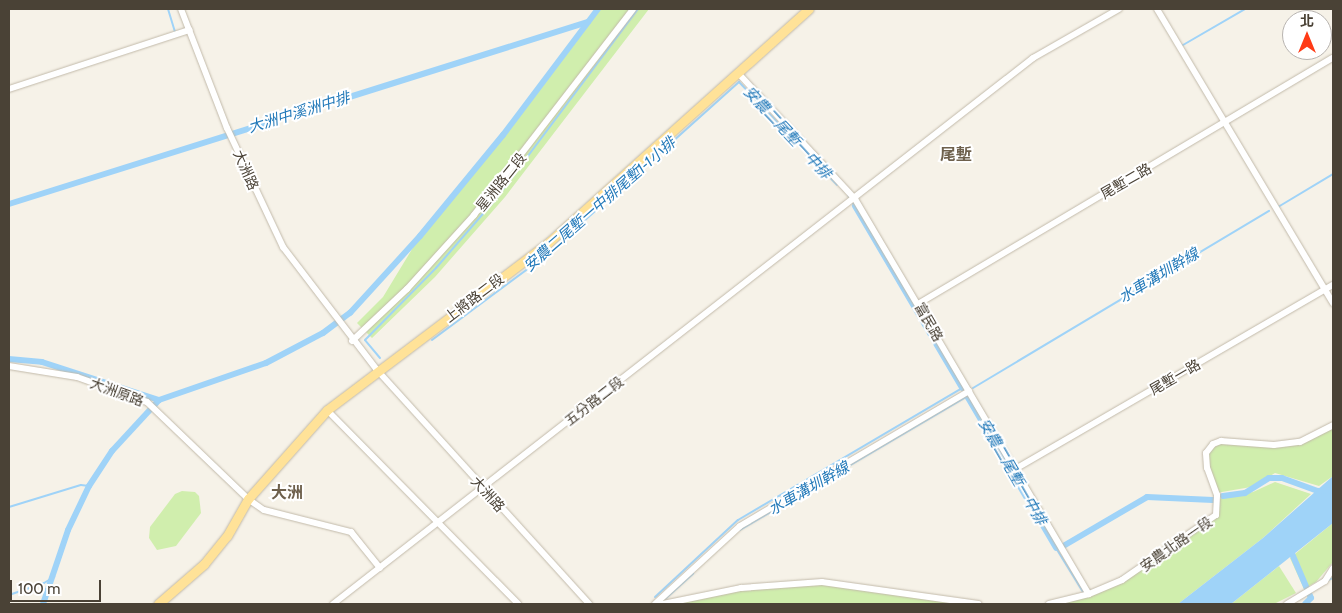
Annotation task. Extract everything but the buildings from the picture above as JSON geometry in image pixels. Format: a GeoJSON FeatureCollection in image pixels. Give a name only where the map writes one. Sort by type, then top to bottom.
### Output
{"type":"FeatureCollection","features":[{"type":"Feature","properties":{"kind":"main road","name":"上將路二段"},"geometry":{"type":"LineString","coordinates":[[158,604],[204,564],[227,536],[248,499],[327,410],[376,370],[549,242],[809,9]]}},
{"type":"Feature","properties":{"kind":"street","name":"大洲路"},"geometry":{"type":"LineString","coordinates":[[181,9],[227,128],[283,248],[342,328],[376,370],[534,546],[589,604]]}},
{"type":"Feature","properties":{"kind":"street","name":"星洲路二段"},"geometry":{"type":"LineString","coordinates":[[352,341],[407,290],[474,215],[633,9]]}},
{"type":"Feature","properties":{"kind":"street","name":"五分路二段"},"geometry":{"type":"LineString","coordinates":[[333,604],[1033,58],[1120,9]]}},
{"type":"Feature","properties":{"kind":"street"},"geometry":{"type":"LineString","coordinates":[[1157,9],[1333,303]]}},
{"type":"Feature","properties":{"kind":"street"},"geometry":{"type":"LineString","coordinates":[[9,89],[190,30]]}},
{"type":"Feature","properties":{"kind":"street","name":"尾塹二路"},"geometry":{"type":"LineString","coordinates":[[918,304],[1333,58]]}},
{"type":"Feature","properties":{"kind":"street","name":"富民路"},"geometry":{"type":"LineString","coordinates":[[738,73],[855,198],[1089,594]]}},
{"type":"Feature","properties":{"kind":"street","name":"尾塹一路"},"geometry":{"type":"LineString","coordinates":[[1016,468],[1333,285]]}},
{"type":"Feature","properties":{"kind":"street","name":"大洲原路"},"geometry":{"type":"LineString","coordinates":[[9,366],[77,378],[147,402],[248,499]]}},
{"type":"Feature","properties":{"kind":"street"},"geometry":{"type":"LineString","coordinates":[[655,604],[740,526],[968,391]]}},
{"type":"Feature","properties":{"kind":"street"},"geometry":{"type":"LineString","coordinates":[[327,410],[436,523],[518,604]]}},
{"type":"Feature","properties":{"kind":"street","name":"安農北路一段"},"geometry":{"type":"LineString","coordinates":[[1089,594],[1148,565],[1216,515],[1218,499],[1207,468],[1206,453],[1213,444],[1221,441],[1274,445],[1300,442],[1333,424]]}},
{"type":"Feature","properties":{"kind":"street"},"geometry":{"type":"LineString","coordinates":[[248,499],[264,510],[351,532],[380,568]]}},
{"type":"Feature","properties":{"kind":"street"},"geometry":{"type":"LineString","coordinates":[[1286,604],[1325,581],[1333,568]]}},
{"type":"Feature","properties":{"kind":"street"},"geometry":{"type":"LineString","coordinates":[[663,604],[741,588],[822,582],[978,604]]}},
{"type":"Feature","properties":{"kind":"street"},"geometry":{"type":"LineString","coordinates":[[1049,604],[1089,594]]}},
{"type":"Feature","properties":{"kind":"green space"},"geometry":{"type":"Polygon","coordinates":[[[598,9],[649,9],[505,197],[435,277],[372,338],[357,323],[383,297],[420,236],[503,135],[598,9]]]}},
{"type":"Feature","properties":{"kind":"green space"},"geometry":{"type":"Polygon","coordinates":[[[1333,425],[1333,476],[1319,486],[1275,473],[1251,487],[1216,493],[1206,453],[1213,444],[1300,442],[1333,425]]]}},
{"type":"Feature","properties":{"kind":"green space"},"geometry":{"type":"Polygon","coordinates":[[[1275,482],[1311,494],[1263,538],[1178,604],[1049,604],[1122,580],[1216,515],[1218,499],[1253,492],[1275,482]]]}},
{"type":"Feature","properties":{"kind":"green space"},"geometry":{"type":"Polygon","coordinates":[[[182,491],[195,492],[199,496],[201,513],[176,546],[157,550],[149,538],[150,527],[175,494],[182,491]]]}},
{"type":"Feature","properties":{"kind":"green space"},"geometry":{"type":"Polygon","coordinates":[[[1333,523],[1333,562],[1316,582],[1304,589],[1290,558],[1333,523]]]}},
{"type":"Feature","properties":{"kind":"green space"},"geometry":{"type":"Polygon","coordinates":[[[1279,566],[1296,593],[1274,604],[1231,604],[1279,566]]]}},
{"type":"Feature","properties":{"kind":"green space"},"geometry":{"type":"Polygon","coordinates":[[[822,582],[978,604],[676,604],[741,588],[822,582]]]}},
{"type":"Feature","properties":{"kind":"water"},"geometry":{"type":"Polygon","coordinates":[[[1333,476],[1333,523],[1231,604],[1178,604],[1263,538],[1333,476]]]}},
{"type":"Feature","properties":{"kind":"waterway"},"geometry":{"type":"LineString","coordinates":[[168,9],[175,32]]}},
{"type":"Feature","properties":{"kind":"waterway"},"geometry":{"type":"LineString","coordinates":[[9,359],[42,362],[159,400],[266,363],[323,333],[350,313],[420,236],[503,135],[598,9]]}},
{"type":"Feature","properties":{"kind":"waterway"},"geometry":{"type":"LineString","coordinates":[[380,358],[365,340],[436,268],[495,200],[638,9]]}},
{"type":"Feature","properties":{"kind":"waterway"},"geometry":{"type":"LineString","coordinates":[[1183,45],[1245,9]]}},
{"type":"Feature","properties":{"kind":"waterway","name":"大洲中溪洲中排"},"geometry":{"type":"LineString","coordinates":[[9,204],[588,22]]}},
{"type":"Feature","properties":{"kind":"waterway","name":"安農二尾塹一中排尾塹1-1小排"},"geometry":{"type":"LineString","coordinates":[[432,340],[545,256],[739,82],[837,185]]}},
{"type":"Feature","properties":{"kind":"waterway"},"geometry":{"type":"LineString","coordinates":[[1278,207],[1333,174]]}},
{"type":"Feature","properties":{"kind":"waterway","name":"安農二尾塹一中排"},"geometry":{"type":"LineString","coordinates":[[848,195],[855,206]]}},
{"type":"Feature","properties":{"kind":"waterway"},"geometry":{"type":"LineString","coordinates":[[855,206],[962,388]]}},
{"type":"Feature","properties":{"kind":"waterway","name":"水車溝圳幹線"},"geometry":{"type":"LineString","coordinates":[[973,388],[1269,211]]}},
{"type":"Feature","properties":{"kind":"waterway"},"geometry":{"type":"LineString","coordinates":[[655,597],[738,520],[962,388]]}},
{"type":"Feature","properties":{"kind":"waterway","name":"安農二尾塹一中排"},"geometry":{"type":"LineString","coordinates":[[967,396],[1056,548]]}},
{"type":"Feature","properties":{"kind":"waterway","name":"水車溝圳幹線"},"geometry":{"type":"LineString","coordinates":[[740,530],[966,397]]}},
{"type":"Feature","properties":{"kind":"waterway"},"geometry":{"type":"LineString","coordinates":[[43,604],[68,530],[89,486],[112,451],[159,400]]}},
{"type":"Feature","properties":{"kind":"waterway","name":"安農二尾塹一中排"},"geometry":{"type":"LineString","coordinates":[[1223,496],[1245,493],[1269,478],[1282,478],[1318,491],[1333,490]]}},
{"type":"Feature","properties":{"kind":"waterway"},"geometry":{"type":"LineString","coordinates":[[9,507],[81,485],[89,486]]}},
{"type":"Feature","properties":{"kind":"waterway","name":"安農二尾塹一中排"},"geometry":{"type":"LineString","coordinates":[[1065,545],[1147,497],[1213,500]]}},
{"type":"Feature","properties":{"kind":"waterway"},"geometry":{"type":"LineString","coordinates":[[1056,548],[1083,592]]}},
{"type":"Feature","properties":{"kind":"waterway"},"geometry":{"type":"LineString","coordinates":[[1290,549],[1311,598],[1305,604]]}},
{"type":"Feature","properties":{"kind":"waterway","name":"水車溝圳幹線"},"geometry":{"type":"LineString","coordinates":[[665,599],[693,574]]}},
{"type":"Feature","properties":{"kind":"waterway"},"geometry":{"type":"LineString","coordinates":[[9,595],[44,583],[54,577]]}},
{"type":"Feature","properties":{"kind":"waterway"},"geometry":{"type":"LineString","coordinates":[[1328,580],[1333,578]]}},
{"type":"Feature","properties":{"kind":"district","name":"尾塹"},"geometry":{"type":"Point","coordinates":[956,155]}},
{"type":"Feature","properties":{"kind":"district","name":"大洲"},"geometry":{"type":"Point","coordinates":[287,493]}}]}
